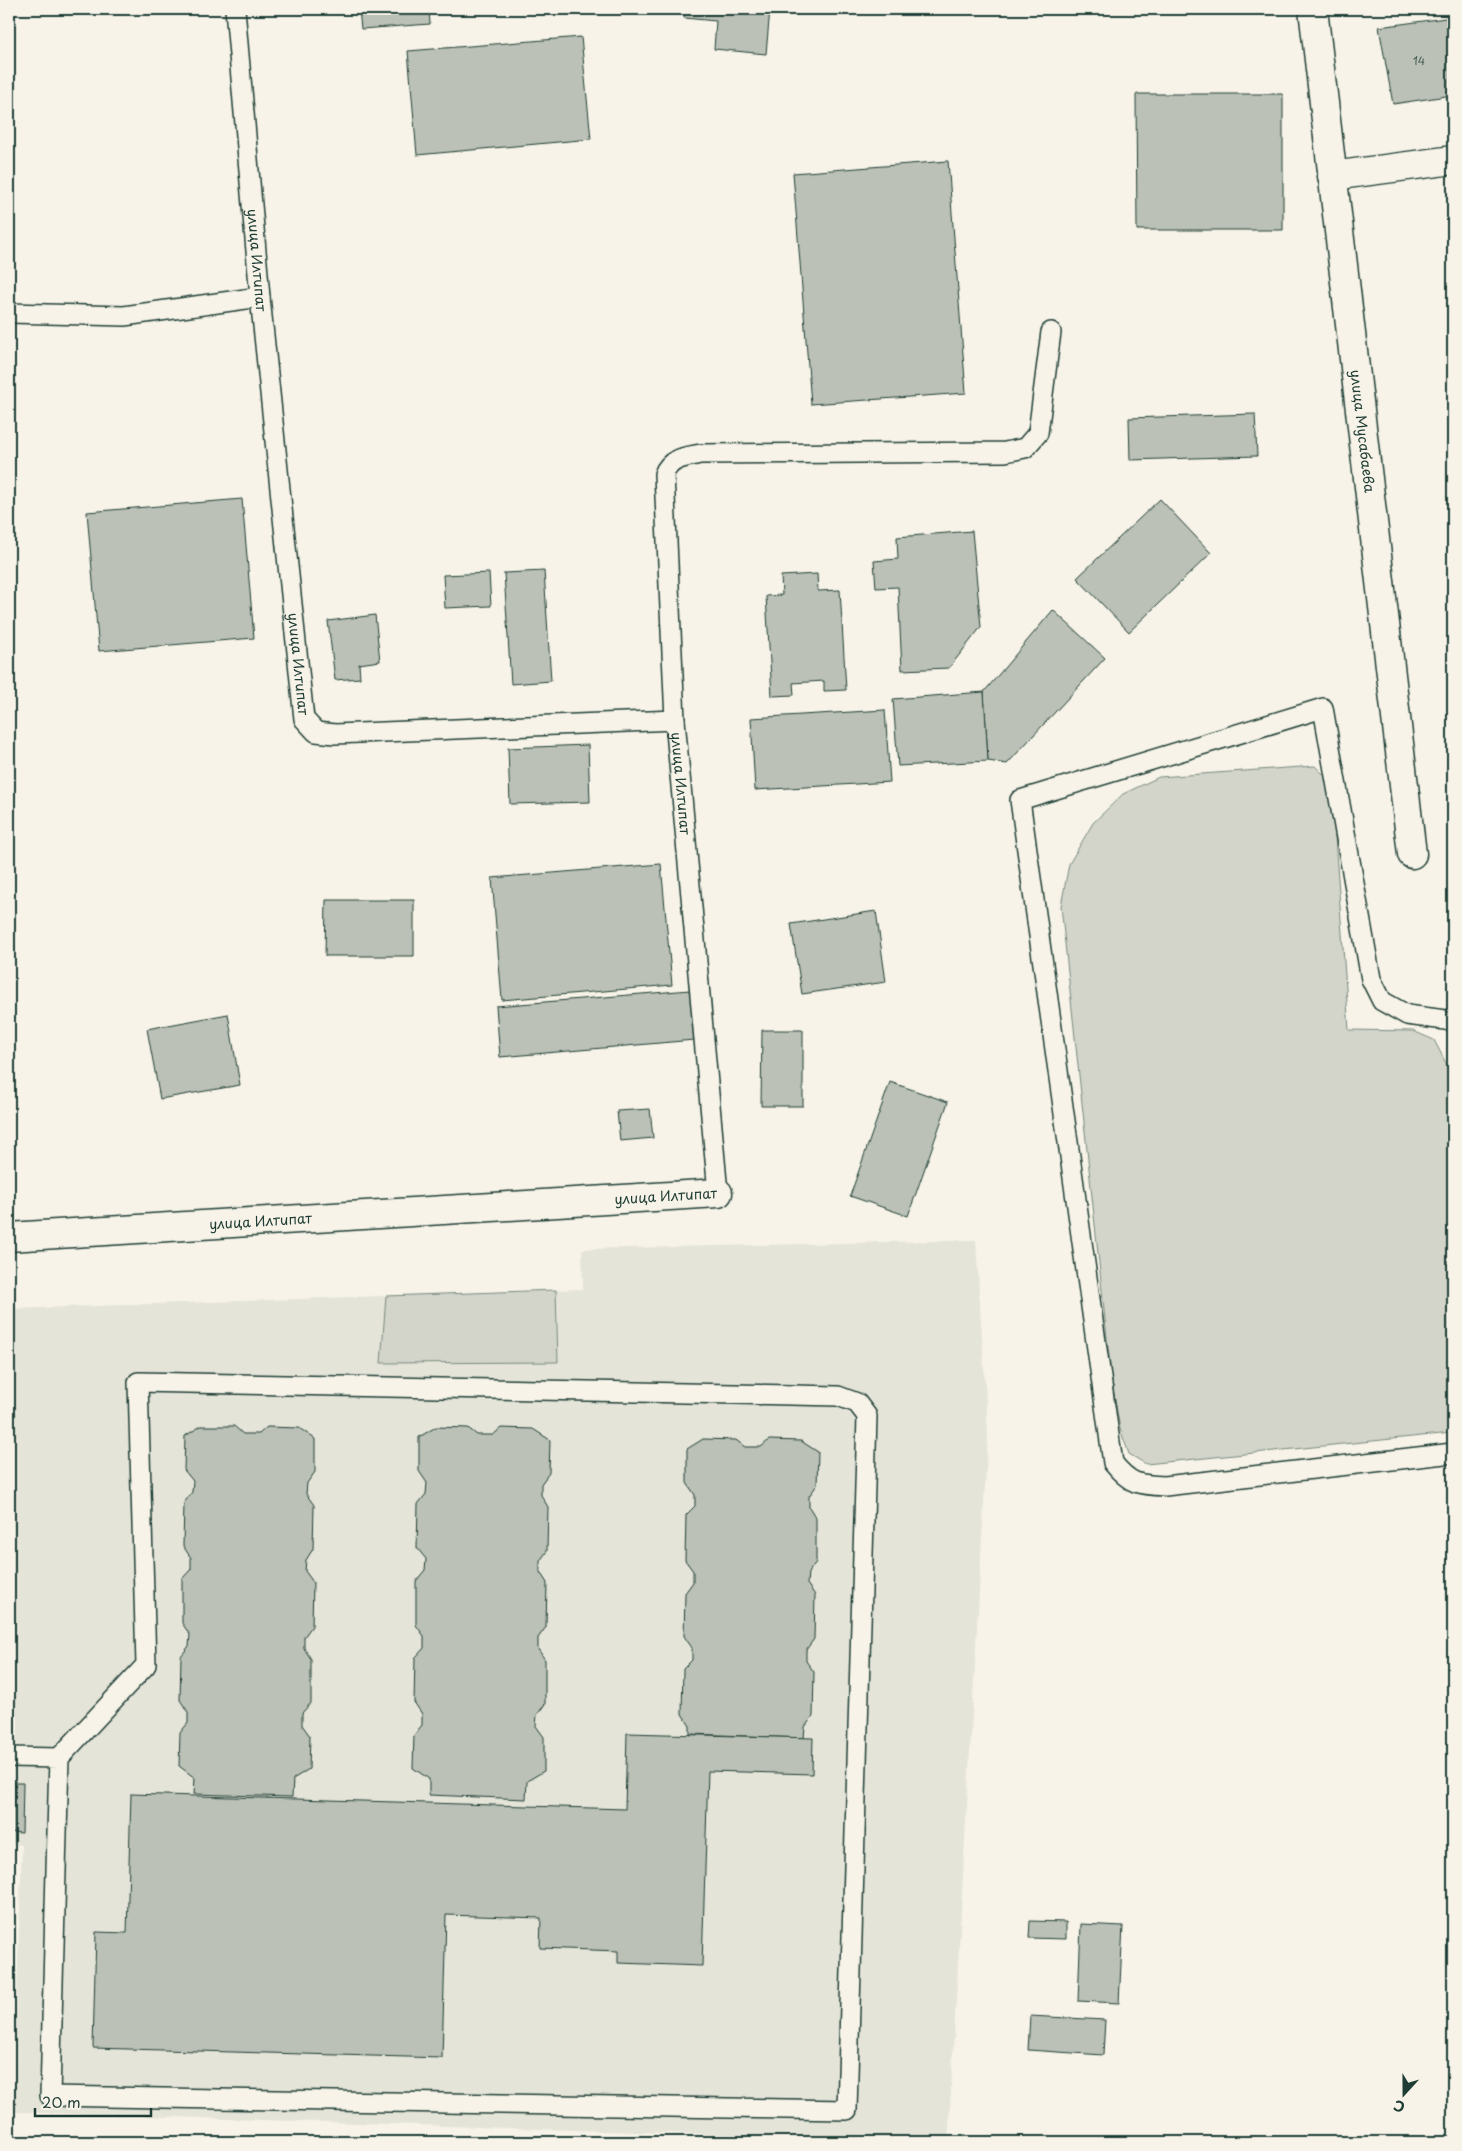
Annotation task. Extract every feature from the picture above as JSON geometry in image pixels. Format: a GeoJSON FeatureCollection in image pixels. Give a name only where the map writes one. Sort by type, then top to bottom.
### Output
{"type":"FeatureCollection","features":[{"type":"Feature","properties":{"kind":"street","name":"улица Мусабаева"},"geometry":{"type":"LineString","coordinates":[[1313,9],[1412,854]]}},
{"type":"Feature","properties":{"kind":"street"},"geometry":{"type":"LineString","coordinates":[[1332,176],[1453,160]]}},
{"type":"Feature","properties":{"kind":"street","name":"улица Илтипат"},"geometry":{"type":"LineString","coordinates":[[9,1237],[718,1193]]}},
{"type":"Feature","properties":{"kind":"lane","name":"улица Илтипат"},"geometry":{"type":"LineString","coordinates":[[235,9],[260,297],[304,719],[316,732],[335,734],[674,720],[718,1193]]}},
{"type":"Feature","properties":{"kind":"lane"},"geometry":{"type":"LineString","coordinates":[[9,313],[124,316],[260,297]]}},
{"type":"Feature","properties":{"kind":"lane"},"geometry":{"type":"LineString","coordinates":[[674,720],[664,474],[668,465],[677,459],[701,454],[1005,452],[1024,448],[1038,433],[1051,332]]}},
{"type":"Feature","properties":{"kind":"lane"},"geometry":{"type":"LineString","coordinates":[[1453,1021],[1407,1015],[1382,1001],[1371,979],[1323,708],[1020,800],[1113,1463],[1125,1478],[1144,1485],[1165,1486],[1453,1453]]}},
{"type":"Feature","properties":{"kind":"lane"},"geometry":{"type":"LineString","coordinates":[[9,1757],[59,1758],[146,1665],[138,1382],[838,1396],[857,1403],[867,1416],[847,2110],[50,2096],[59,1758]]}},
{"type":"Feature","properties":{"kind":"shaded area"},"geometry":{"type":"Polygon","coordinates":[[[1315,766],[1331,782],[1349,1030],[1413,1031],[1434,1040],[1447,1065],[1453,1235],[1453,1429],[1451,1433],[1146,1464],[1129,1454],[1120,1429],[1111,1375],[1061,906],[1069,864],[1093,823],[1123,794],[1159,777],[1315,766]]]}},
{"type":"Feature","properties":{"kind":"shaded area"},"geometry":{"type":"Polygon","coordinates":[[[976,1240],[988,1433],[948,2142],[13,2112],[22,1845],[9,1844],[9,1309],[583,1289],[582,1249],[976,1240]]]}},
{"type":"Feature","properties":{"kind":"shaded area"},"geometry":{"type":"Polygon","coordinates":[[[556,1290],[558,1362],[381,1363],[386,1296],[556,1290]]]}},
{"type":"Feature","properties":{"kind":"building"},"geometry":{"type":"Polygon","coordinates":[[[359,9],[429,9],[430,24],[361,29],[359,9]]]}},
{"type":"Feature","properties":{"kind":"building"},"geometry":{"type":"Polygon","coordinates":[[[685,9],[770,9],[766,54],[714,49],[716,21],[684,18],[685,9]]]}},
{"type":"Feature","properties":{"kind":"building"},"geometry":{"type":"Polygon","coordinates":[[[1453,17],[1453,95],[1393,104],[1379,27],[1453,17]]]}},
{"type":"Feature","properties":{"kind":"building"},"geometry":{"type":"Polygon","coordinates":[[[581,37],[591,139],[417,155],[408,51],[581,37]]]}},
{"type":"Feature","properties":{"kind":"building"},"geometry":{"type":"Polygon","coordinates":[[[1136,94],[1283,94],[1283,230],[1137,230],[1136,94]]]}},
{"type":"Feature","properties":{"kind":"building"},"geometry":{"type":"Polygon","coordinates":[[[948,161],[966,393],[811,404],[793,173],[948,161]]]}},
{"type":"Feature","properties":{"kind":"building"},"geometry":{"type":"Polygon","coordinates":[[[1255,414],[1257,456],[1130,460],[1129,418],[1255,414]]]}},
{"type":"Feature","properties":{"kind":"building"},"geometry":{"type":"Polygon","coordinates":[[[242,499],[254,638],[99,651],[87,512],[242,499]]]}},
{"type":"Feature","properties":{"kind":"building"},"geometry":{"type":"Polygon","coordinates":[[[1160,499],[1211,553],[1129,632],[1077,578],[1160,499]]]}},
{"type":"Feature","properties":{"kind":"building"},"geometry":{"type":"Polygon","coordinates":[[[972,531],[981,627],[949,668],[902,670],[898,587],[876,588],[874,561],[898,559],[897,537],[972,531]]]}},
{"type":"Feature","properties":{"kind":"building"},"geometry":{"type":"Polygon","coordinates":[[[544,571],[551,681],[511,684],[504,573],[544,571]]]}},
{"type":"Feature","properties":{"kind":"building"},"geometry":{"type":"Polygon","coordinates":[[[489,573],[491,606],[445,608],[443,575],[489,573]]]}},
{"type":"Feature","properties":{"kind":"building"},"geometry":{"type":"Polygon","coordinates":[[[817,574],[818,591],[840,590],[846,690],[824,691],[824,681],[793,683],[794,695],[772,696],[766,596],[782,595],[781,576],[817,574]]]}},
{"type":"Feature","properties":{"kind":"building"},"geometry":{"type":"Polygon","coordinates":[[[1053,610],[1105,658],[1007,764],[988,761],[984,692],[1053,610]]]}},
{"type":"Feature","properties":{"kind":"building"},"geometry":{"type":"Polygon","coordinates":[[[375,615],[380,661],[359,664],[360,678],[335,680],[328,621],[375,615]]]}},
{"type":"Feature","properties":{"kind":"building"},"geometry":{"type":"Polygon","coordinates":[[[984,692],[988,761],[898,766],[893,699],[984,692]]]}},
{"type":"Feature","properties":{"kind":"building"},"geometry":{"type":"Polygon","coordinates":[[[885,710],[890,782],[755,790],[751,718],[885,710]]]}},
{"type":"Feature","properties":{"kind":"building"},"geometry":{"type":"Polygon","coordinates":[[[588,745],[590,802],[510,804],[508,748],[588,745]]]}},
{"type":"Feature","properties":{"kind":"building"},"geometry":{"type":"Polygon","coordinates":[[[661,864],[672,985],[502,1000],[492,878],[661,864]]]}},
{"type":"Feature","properties":{"kind":"building"},"geometry":{"type":"Polygon","coordinates":[[[326,900],[414,900],[414,956],[325,956],[326,900]]]}},
{"type":"Feature","properties":{"kind":"building"},"geometry":{"type":"Polygon","coordinates":[[[876,911],[886,982],[802,994],[791,924],[876,911]]]}},
{"type":"Feature","properties":{"kind":"building"},"geometry":{"type":"Polygon","coordinates":[[[690,990],[694,1040],[500,1057],[496,1006],[690,990]]]}},
{"type":"Feature","properties":{"kind":"building"},"geometry":{"type":"Polygon","coordinates":[[[228,1014],[240,1085],[160,1099],[147,1029],[228,1014]]]}},
{"type":"Feature","properties":{"kind":"building"},"geometry":{"type":"Polygon","coordinates":[[[762,1030],[803,1030],[803,1106],[761,1106],[762,1030]]]}},
{"type":"Feature","properties":{"kind":"building"},"geometry":{"type":"Polygon","coordinates":[[[890,1082],[948,1102],[908,1216],[850,1196],[890,1082]]]}},
{"type":"Feature","properties":{"kind":"building"},"geometry":{"type":"Polygon","coordinates":[[[650,1109],[653,1138],[620,1141],[617,1111],[650,1109]]]}},
{"type":"Feature","properties":{"kind":"building"},"geometry":{"type":"Polygon","coordinates":[[[201,1426],[234,1426],[243,1434],[259,1434],[267,1427],[299,1428],[315,1439],[315,1472],[307,1483],[306,1494],[314,1505],[313,1549],[306,1560],[305,1571],[313,1582],[312,1626],[304,1637],[304,1648],[311,1659],[311,1703],[302,1713],[302,1725],[310,1736],[309,1769],[293,1779],[292,1797],[194,1794],[195,1778],[179,1766],[180,1733],[188,1723],[188,1712],[180,1700],[181,1656],[189,1646],[190,1635],[182,1623],[182,1579],[191,1569],[191,1558],[183,1546],[184,1503],[192,1492],[193,1481],[184,1470],[185,1436],[201,1426]]]}},
{"type":"Feature","properties":{"kind":"building"},"geometry":{"type":"Polygon","coordinates":[[[436,1427],[468,1428],[477,1435],[493,1435],[501,1428],[533,1429],[550,1440],[549,1473],[541,1484],[541,1495],[548,1507],[547,1551],[540,1561],[540,1572],[547,1583],[546,1627],[538,1638],[538,1649],[545,1660],[545,1704],[537,1715],[536,1726],[544,1737],[544,1771],[527,1781],[526,1799],[429,1795],[429,1779],[413,1768],[414,1735],[422,1725],[422,1714],[414,1702],[415,1658],[424,1648],[424,1636],[416,1625],[416,1581],[425,1570],[426,1559],[417,1548],[418,1504],[426,1494],[427,1483],[419,1471],[419,1437],[436,1427]]]}},
{"type":"Feature","properties":{"kind":"building"},"geometry":{"type":"Polygon","coordinates":[[[703,1439],[736,1440],[745,1447],[761,1447],[769,1440],[801,1441],[818,1452],[817,1485],[809,1496],[809,1507],[816,1518],[816,1562],[808,1573],[807,1584],[815,1595],[814,1639],[806,1650],[806,1661],[814,1672],[813,1716],[805,1727],[804,1738],[690,1734],[690,1726],[682,1714],[683,1669],[692,1660],[692,1648],[684,1636],[685,1593],[693,1582],[693,1571],[685,1560],[686,1515],[695,1506],[695,1495],[687,1483],[687,1449],[703,1439]]]}},
{"type":"Feature","properties":{"kind":"building"},"geometry":{"type":"Polygon","coordinates":[[[627,1733],[813,1738],[812,1774],[708,1771],[702,1966],[618,1963],[618,1951],[540,1948],[541,1918],[446,1915],[442,2058],[93,2048],[96,1932],[127,1933],[131,1794],[625,1809],[627,1733]]]}},
{"type":"Feature","properties":{"kind":"building"},"geometry":{"type":"Polygon","coordinates":[[[9,1783],[23,1783],[22,1833],[9,1832],[9,1783]]]}},
{"type":"Feature","properties":{"kind":"building"},"geometry":{"type":"Polygon","coordinates":[[[1030,1921],[1066,1922],[1066,1939],[1029,1938],[1030,1921]]]}},
{"type":"Feature","properties":{"kind":"building"},"geometry":{"type":"Polygon","coordinates":[[[1081,1924],[1123,1926],[1119,2003],[1078,2001],[1081,1924]]]}},
{"type":"Feature","properties":{"kind":"building"},"geometry":{"type":"Polygon","coordinates":[[[1030,2016],[1105,2020],[1103,2055],[1028,2050],[1030,2016]]]}}]}
